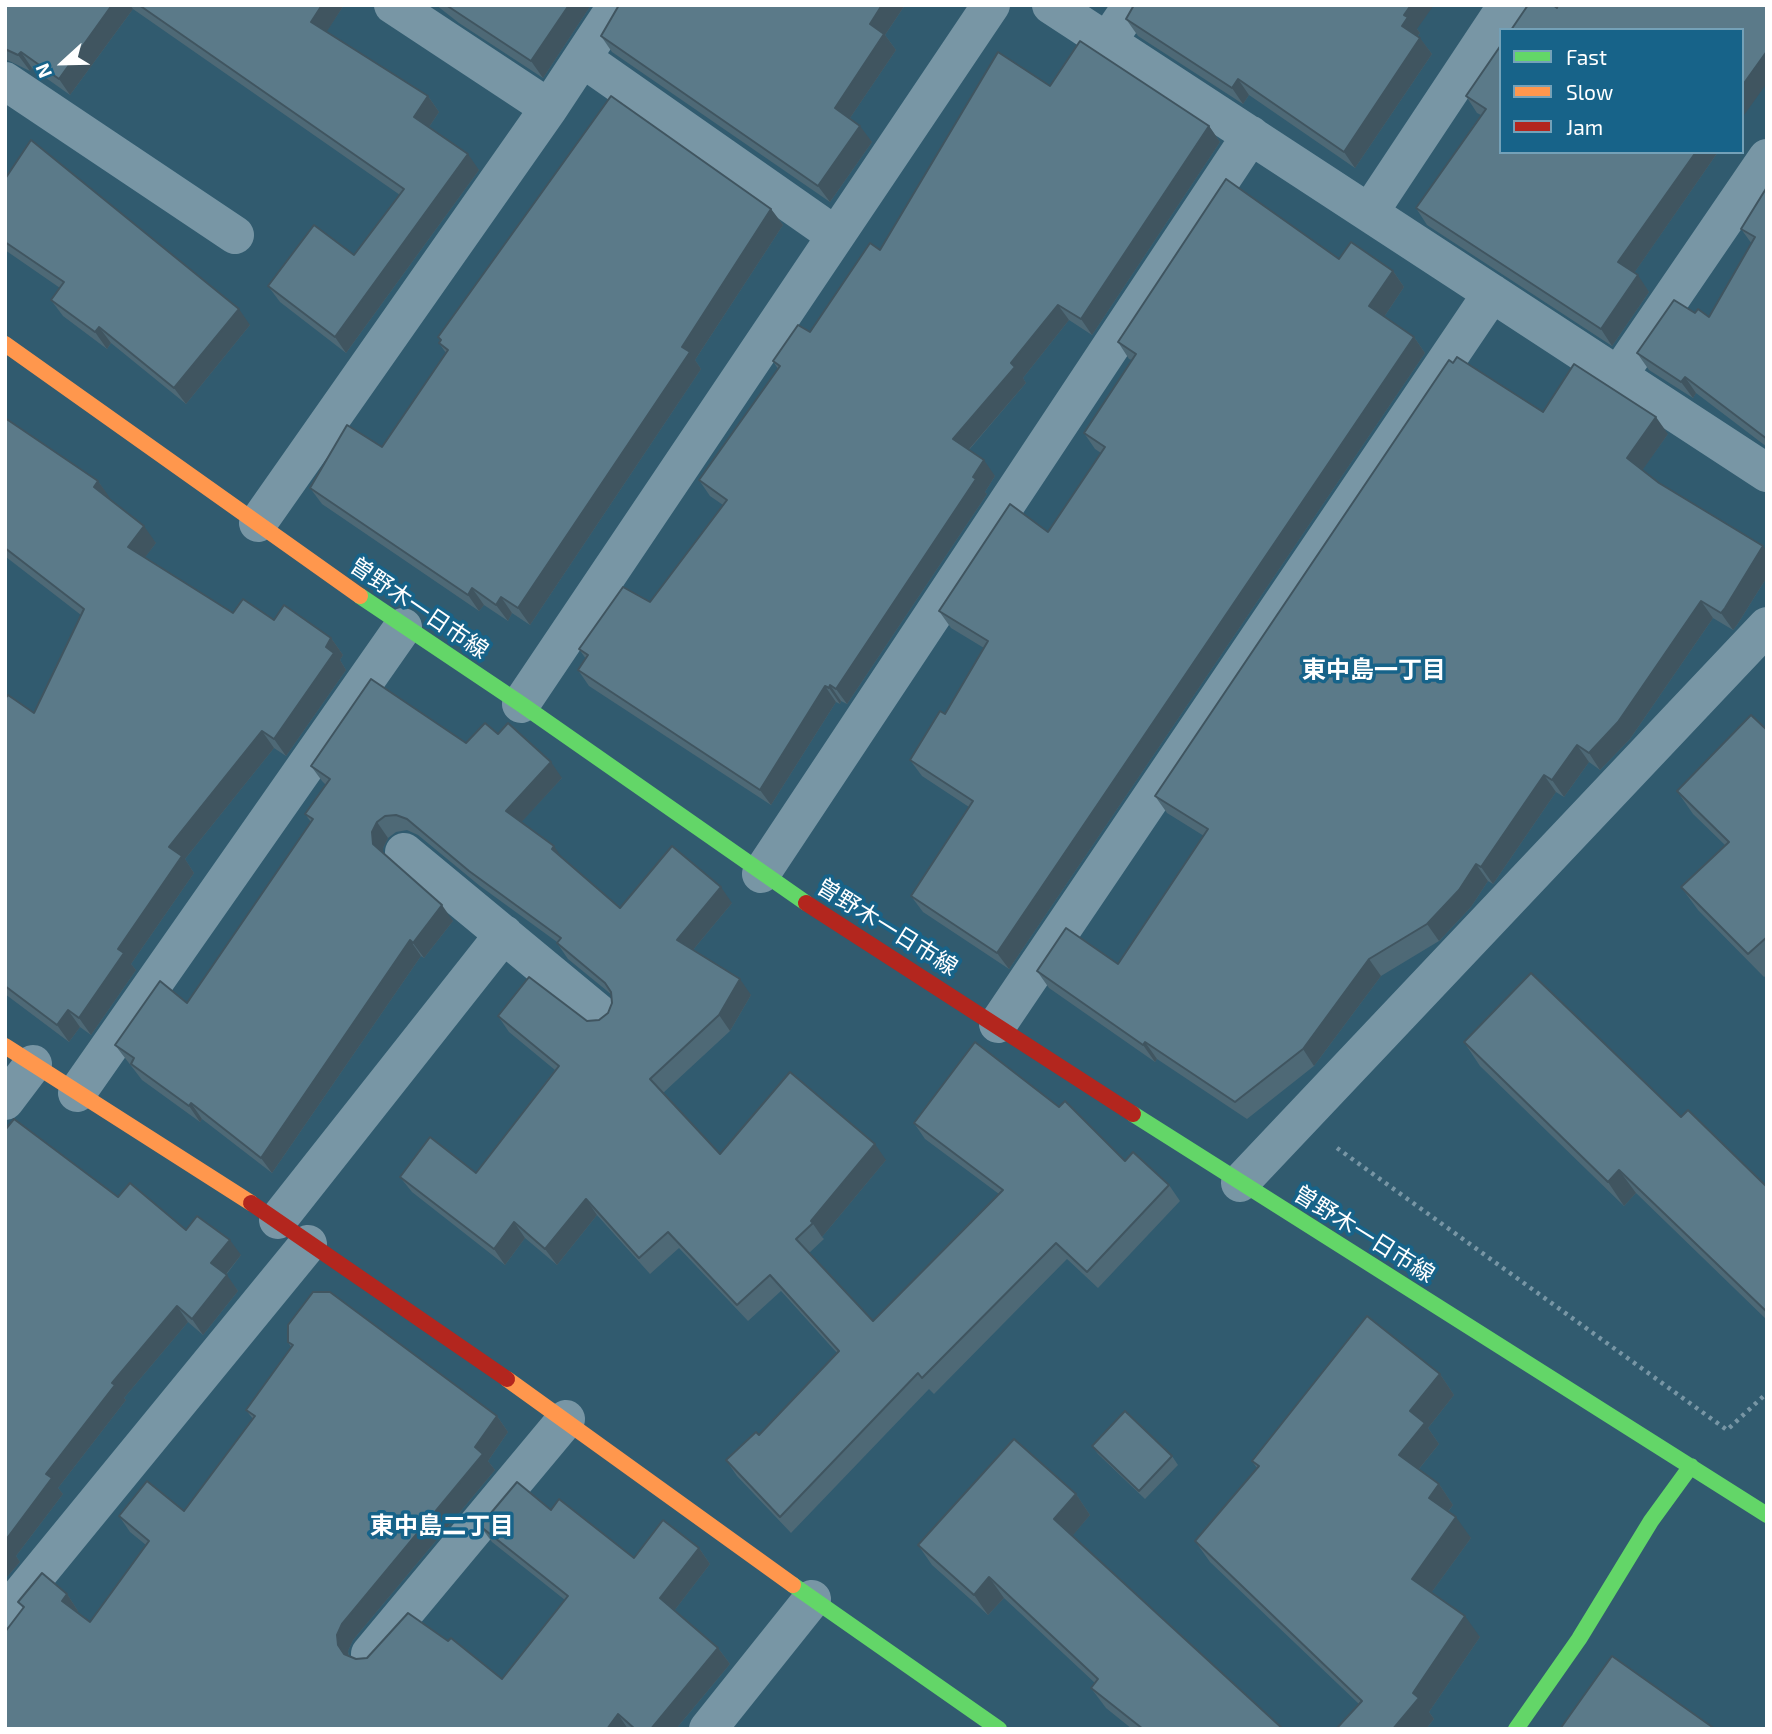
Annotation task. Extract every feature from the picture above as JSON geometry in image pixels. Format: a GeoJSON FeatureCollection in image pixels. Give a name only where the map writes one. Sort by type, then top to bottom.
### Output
{"type":"FeatureCollection","features":[{"type":"Feature","properties":{"kind":"main road","name":"曽野木一日市線"},"geometry":{"type":"LineString","coordinates":[[5,344],[403,627],[521,704],[761,874],[998,1024],[1240,1183],[1767,1516]]}},
{"type":"Feature","properties":{"kind":"main road"},"geometry":{"type":"LineString","coordinates":[[19,1055],[278,1220],[309,1244],[566,1419],[812,1600],[999,1729]]}},
{"type":"Feature","properties":{"kind":"main road"},"geometry":{"type":"LineString","coordinates":[[1516,1729],[1579,1639],[1651,1521],[1691,1466]]}},
{"type":"Feature","properties":{"kind":"street"},"geometry":{"type":"LineString","coordinates":[[393,5],[549,108]]}},
{"type":"Feature","properties":{"kind":"street"},"geometry":{"type":"LineString","coordinates":[[258,523],[549,108],[617,5]]}},
{"type":"Feature","properties":{"kind":"street"},"geometry":{"type":"LineString","coordinates":[[521,704],[991,5]]}},
{"type":"Feature","properties":{"kind":"street"},"geometry":{"type":"LineString","coordinates":[[1051,5],[1767,473]]}},
{"type":"Feature","properties":{"kind":"street"},"geometry":{"type":"LineString","coordinates":[[1107,42],[1132,5]]}},
{"type":"Feature","properties":{"kind":"street"},"geometry":{"type":"LineString","coordinates":[[1369,214],[1507,5]]}},
{"type":"Feature","properties":{"kind":"street"},"geometry":{"type":"LineString","coordinates":[[582,58],[835,236]]}},
{"type":"Feature","properties":{"kind":"street"},"geometry":{"type":"LineString","coordinates":[[5,81],[235,235]]}},
{"type":"Feature","properties":{"kind":"street"},"geometry":{"type":"LineString","coordinates":[[761,874],[1251,135]]}},
{"type":"Feature","properties":{"kind":"street"},"geometry":{"type":"LineString","coordinates":[[1618,376],[1767,158]]}},
{"type":"Feature","properties":{"kind":"street"},"geometry":{"type":"LineString","coordinates":[[998,1024],[1492,293]]}},
{"type":"Feature","properties":{"kind":"street"},"geometry":{"type":"LineString","coordinates":[[1240,1183],[1767,626]]}},
{"type":"Feature","properties":{"kind":"street"},"geometry":{"type":"LineString","coordinates":[[77,1093],[403,627]]}},
{"type":"Feature","properties":{"kind":"street"},"geometry":{"type":"LineString","coordinates":[[404,852],[602,1016]]}},
{"type":"Feature","properties":{"kind":"street"},"geometry":{"type":"LineString","coordinates":[[278,1220],[504,934]]}},
{"type":"Feature","properties":{"kind":"street"},"geometry":{"type":"LineString","coordinates":[[5,1101],[19,1055]]}},
{"type":"Feature","properties":{"kind":"street"},"geometry":{"type":"LineString","coordinates":[[5,1614],[309,1244]]}},
{"type":"Feature","properties":{"kind":"street"},"geometry":{"type":"LineString","coordinates":[[370,1654],[566,1419]]}},
{"type":"Feature","properties":{"kind":"street"},"geometry":{"type":"LineString","coordinates":[[708,1729],[812,1600]]}},
{"type":"Feature","properties":{"kind":"path"},"geometry":{"type":"LineString","coordinates":[[1299,1121],[1727,1430],[1767,1394]]}},
{"type":"Feature","properties":{"kind":"building"},"geometry":{"type":"Polygon","coordinates":[[[5,5],[112,5],[59,79],[21,52],[18,55],[5,49],[5,5]]]}},
{"type":"Feature","properties":{"kind":"building"},"geometry":{"type":"Polygon","coordinates":[[[139,5],[322,5],[311,22],[428,96],[414,117],[468,154],[335,337],[268,286],[314,225],[354,255],[404,189],[139,5]]]}},
{"type":"Feature","properties":{"kind":"building"},"geometry":{"type":"Polygon","coordinates":[[[446,5],[569,5],[531,61],[446,5]]]}},
{"type":"Feature","properties":{"kind":"building"},"geometry":{"type":"Polygon","coordinates":[[[619,5],[882,5],[870,24],[884,34],[835,108],[860,126],[818,186],[601,36],[619,5]]]}},
{"type":"Feature","properties":{"kind":"building"},"geometry":{"type":"Polygon","coordinates":[[[1134,5],[1411,5],[1404,15],[1408,17],[1402,26],[1420,38],[1344,152],[1238,79],[1232,88],[1126,19],[1134,5]]]}},
{"type":"Feature","properties":{"kind":"building"},"geometry":{"type":"Polygon","coordinates":[[[1528,5],[1553,5],[1557,8],[1558,5],[1767,5],[1767,51],[1744,83],[1744,28],[1512,28],[1528,5]]]}},
{"type":"Feature","properties":{"kind":"building"},"geometry":{"type":"Polygon","coordinates":[[[1080,41],[1209,126],[1081,319],[1058,305],[1011,363],[1015,367],[953,439],[984,460],[973,477],[976,479],[836,689],[830,685],[829,688],[825,686],[760,790],[578,670],[588,655],[579,649],[623,587],[650,602],[727,500],[699,480],[780,366],[773,361],[798,325],[810,332],[870,243],[880,250],[998,52],[1050,86],[1080,41]]]}},
{"type":"Feature","properties":{"kind":"building"},"geometry":{"type":"Polygon","coordinates":[[[1499,48],[1499,154],[1695,154],[1618,262],[1638,275],[1601,329],[1416,208],[1486,109],[1466,96],[1499,48]]]}},
{"type":"Feature","properties":{"kind":"building"},"geometry":{"type":"Polygon","coordinates":[[[611,96],[771,209],[682,347],[690,352],[518,608],[501,597],[496,605],[472,588],[468,595],[310,488],[347,425],[382,447],[448,350],[439,343],[441,340],[438,337],[611,96]]]}},
{"type":"Feature","properties":{"kind":"building"},"geometry":{"type":"Polygon","coordinates":[[[31,140],[239,309],[174,388],[99,327],[95,332],[51,300],[64,282],[5,242],[5,179],[31,140]]]}},
{"type":"Feature","properties":{"kind":"building"},"geometry":{"type":"Polygon","coordinates":[[[1226,179],[1339,259],[1351,242],[1393,271],[1369,306],[1414,337],[997,953],[911,896],[973,801],[910,760],[940,711],[945,714],[988,641],[939,611],[1010,504],[1048,532],[1105,447],[1084,433],[1136,354],[1118,342],[1226,179]]]}},
{"type":"Feature","properties":{"kind":"building"},"geometry":{"type":"Polygon","coordinates":[[[1767,187],[1767,439],[1685,377],[1681,382],[1637,353],[1674,300],[1695,313],[1698,309],[1709,317],[1755,237],[1741,229],[1767,187]]]}},
{"type":"Feature","properties":{"kind":"building"},"geometry":{"type":"Polygon","coordinates":[[[1457,357],[1543,412],[1574,364],[1656,417],[1627,458],[1659,483],[1763,546],[1721,613],[1701,601],[1618,722],[1589,753],[1577,745],[1552,780],[1544,775],[1481,867],[1476,864],[1459,890],[1427,924],[1369,959],[1303,1049],[1235,1102],[1145,1042],[1143,1045],[1037,971],[1066,928],[1118,964],[1208,829],[1155,796],[1449,360],[1453,363],[1457,357]]]}},
{"type":"Feature","properties":{"kind":"building"},"geometry":{"type":"Polygon","coordinates":[[[5,418],[98,481],[94,487],[144,526],[128,547],[233,613],[243,599],[274,620],[284,605],[331,638],[326,647],[334,653],[274,739],[262,731],[169,847],[182,856],[118,949],[124,953],[79,1018],[68,1010],[57,1025],[5,986],[5,699],[8,695],[34,713],[84,609],[5,548],[5,418]]]}},
{"type":"Feature","properties":{"kind":"building"},"geometry":{"type":"Polygon","coordinates":[[[371,679],[466,743],[485,723],[498,734],[508,723],[551,762],[506,811],[554,846],[552,849],[620,908],[672,846],[721,887],[677,940],[740,979],[719,1015],[650,1079],[720,1154],[790,1072],[875,1144],[811,1221],[813,1223],[796,1239],[873,1321],[1003,1190],[914,1123],[975,1042],[1059,1107],[1065,1101],[1125,1161],[1133,1152],[1169,1185],[1087,1272],[1056,1243],[922,1378],[918,1373],[780,1517],[726,1460],[756,1432],[759,1435],[839,1351],[770,1275],[737,1305],[668,1232],[639,1258],[586,1199],[545,1249],[514,1222],[494,1249],[400,1177],[430,1137],[476,1173],[559,1066],[498,1016],[529,977],[587,1021],[599,1020],[608,1013],[612,1003],[611,992],[605,983],[557,943],[561,938],[469,871],[407,819],[396,815],[385,816],[377,822],[372,832],[373,844],[442,905],[413,943],[410,940],[261,1158],[191,1103],[189,1106],[131,1064],[134,1058],[115,1045],[160,981],[187,1003],[313,819],[305,814],[330,779],[311,766],[371,679]]]}},
{"type":"Feature","properties":{"kind":"building"},"geometry":{"type":"Polygon","coordinates":[[[1751,715],[1767,730],[1767,937],[1748,954],[1681,887],[1729,842],[1677,791],[1751,715]]]}},
{"type":"Feature","properties":{"kind":"building"},"geometry":{"type":"Polygon","coordinates":[[[1531,973],[1681,1117],[1688,1110],[1767,1187],[1767,1312],[1619,1170],[1608,1182],[1464,1042],[1531,973]]]}},
{"type":"Feature","properties":{"kind":"building"},"geometry":{"type":"Polygon","coordinates":[[[14,1119],[118,1197],[130,1183],[186,1230],[197,1216],[230,1240],[211,1263],[227,1275],[192,1319],[177,1306],[112,1383],[115,1385],[46,1474],[52,1478],[5,1541],[5,1130],[14,1119]]]}},
{"type":"Feature","properties":{"kind":"building"},"geometry":{"type":"Polygon","coordinates":[[[313,1292],[330,1292],[497,1416],[475,1447],[483,1454],[342,1624],[337,1635],[338,1645],[344,1654],[356,1659],[367,1658],[408,1613],[448,1641],[451,1638],[502,1679],[568,1596],[480,1526],[517,1482],[551,1510],[559,1499],[634,1558],[663,1520],[699,1548],[660,1598],[718,1648],[651,1729],[635,1729],[618,1714],[607,1729],[5,1729],[5,1632],[24,1607],[18,1602],[42,1573],[67,1594],[62,1601],[90,1622],[149,1541],[119,1516],[147,1481],[184,1511],[255,1416],[246,1410],[293,1345],[288,1342],[288,1325],[313,1292]]]}},
{"type":"Feature","properties":{"kind":"building"},"geometry":{"type":"Polygon","coordinates":[[[1367,1316],[1440,1374],[1410,1411],[1425,1423],[1399,1455],[1439,1484],[1429,1498],[1456,1517],[1412,1579],[1465,1616],[1413,1693],[1419,1698],[1393,1729],[1336,1729],[1362,1701],[1195,1541],[1259,1466],[1252,1461],[1367,1316]]]}},
{"type":"Feature","properties":{"kind":"building"},"geometry":{"type":"Polygon","coordinates":[[[1125,1411],[1172,1456],[1139,1491],[1092,1446],[1125,1411]]]}},
{"type":"Feature","properties":{"kind":"building"},"geometry":{"type":"Polygon","coordinates":[[[1014,1439],[1076,1494],[1054,1519],[1283,1729],[1143,1729],[1091,1688],[1098,1679],[989,1577],[974,1595],[918,1545],[1014,1439]]]}},
{"type":"Feature","properties":{"kind":"building"},"geometry":{"type":"Polygon","coordinates":[[[1612,1656],[1715,1729],[1560,1729],[1612,1656]]]}},
{"type":"Feature","properties":{"kind":"traffic: fast"},"geometry":{"type":"LineString","coordinates":[[360,596],[521,704],[806,903]]}},
{"type":"Feature","properties":{"kind":"traffic: fast"},"geometry":{"type":"LineString","coordinates":[[1133,1114],[1767,1515]]}},
{"type":"Feature","properties":{"kind":"traffic: fast"},"geometry":{"type":"LineString","coordinates":[[1516,1729],[1579,1639],[1651,1521],[1691,1466]]}},
{"type":"Feature","properties":{"kind":"traffic: fast"},"geometry":{"type":"LineString","coordinates":[[793,1585],[999,1729]]}},
{"type":"Feature","properties":{"kind":"traffic: slow"},"geometry":{"type":"LineString","coordinates":[[5,344],[360,596]]}},
{"type":"Feature","properties":{"kind":"traffic: slow"},"geometry":{"type":"LineString","coordinates":[[5,1046],[251,1203]]}},
{"type":"Feature","properties":{"kind":"traffic: slow"},"geometry":{"type":"LineString","coordinates":[[507,1379],[793,1585]]}},
{"type":"Feature","properties":{"kind":"traffic: jam"},"geometry":{"type":"LineString","coordinates":[[806,903],[1133,1114]]}},
{"type":"Feature","properties":{"kind":"traffic: jam"},"geometry":{"type":"LineString","coordinates":[[251,1203],[507,1379]]}},
{"type":"Feature","properties":{"kind":"district","name":"東中島一丁目"},"geometry":{"type":"Point","coordinates":[1374,670]}},
{"type":"Feature","properties":{"kind":"district","name":"東中島二丁目"},"geometry":{"type":"Point","coordinates":[442,1526]}}]}
